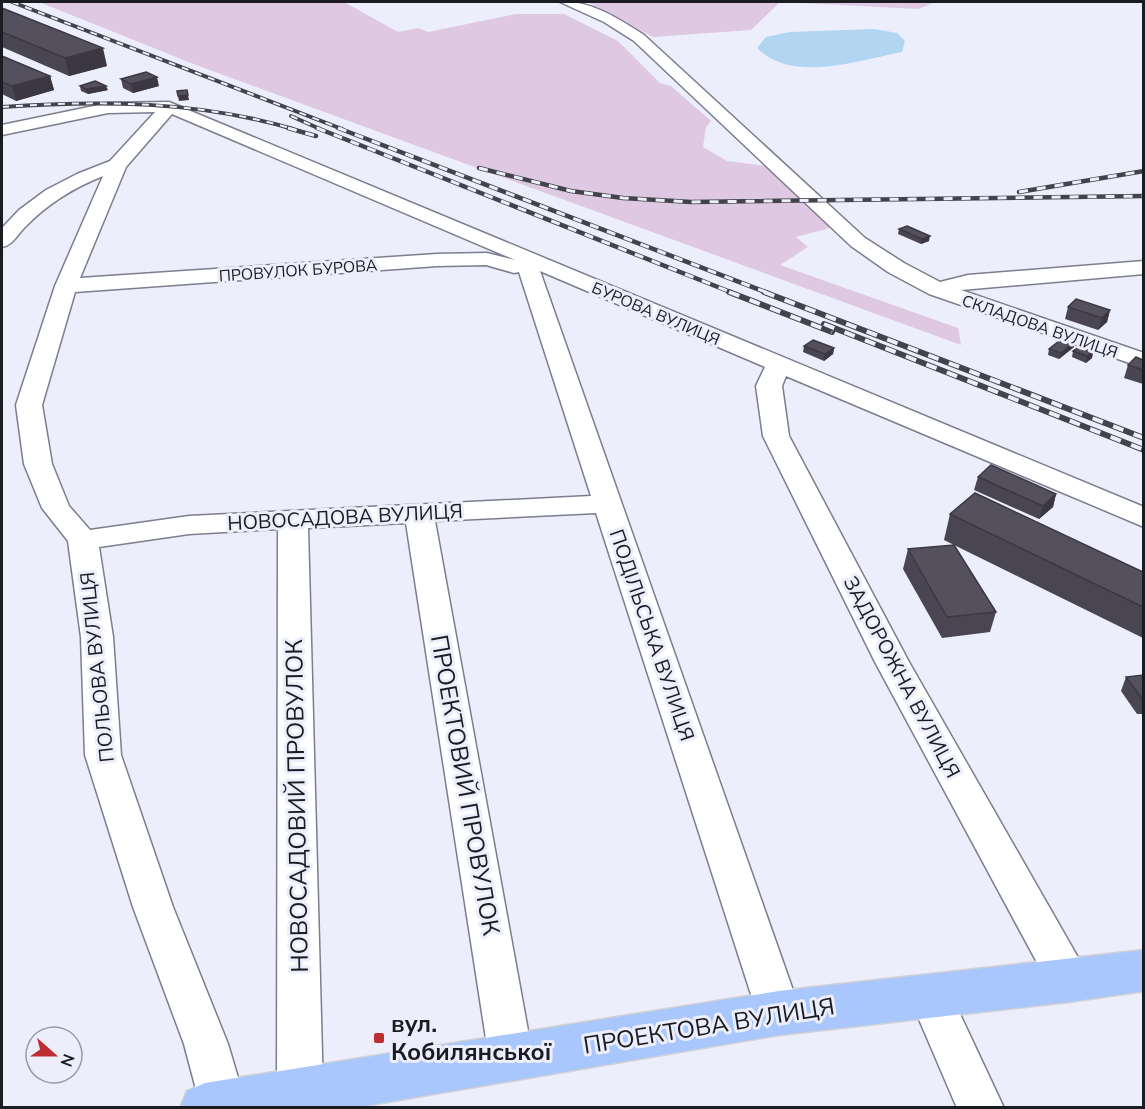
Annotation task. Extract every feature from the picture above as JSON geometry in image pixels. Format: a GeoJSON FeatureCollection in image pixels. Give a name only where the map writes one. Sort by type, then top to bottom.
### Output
{"type":"FeatureCollection","features":[{"type":"Feature","properties":{"kind":"main road","name":"ПРОЕКТОВА ВУЛИЦЯ"},"geometry":{"type":"LineString","coordinates":[[217,1107],[779,1013],[1070,981],[1143,970]]}},
{"type":"Feature","properties":{"kind":"street","name":"СКЛАДОВА ВУЛИЦЯ"},"geometry":{"type":"LineString","coordinates":[[567,2],[609,19],[639,38],[858,242],[888,266],[937,290],[1143,361]]}},
{"type":"Feature","properties":{"kind":"street"},"geometry":{"type":"LineString","coordinates":[[2,130],[108,108],[169,107]]}},
{"type":"Feature","properties":{"kind":"street"},"geometry":{"type":"LineString","coordinates":[[83,540],[56,508],[38,464],[29,405],[66,286],[117,165],[169,107]]}},
{"type":"Feature","properties":{"kind":"street","name":"БУРОВА ВУЛИЦЯ"},"geometry":{"type":"LineString","coordinates":[[169,107],[527,264],[778,364],[1143,518]]}},
{"type":"Feature","properties":{"kind":"street"},"geometry":{"type":"LineString","coordinates":[[2,241],[18,219],[45,197],[69,184],[117,165]]}},
{"type":"Feature","properties":{"kind":"street","name":"ПРОВУЛОК БУРОВА"},"geometry":{"type":"LineString","coordinates":[[66,286],[437,260],[487,259],[527,264]]}},
{"type":"Feature","properties":{"kind":"street","name":"ПОДІЛЬСЬКА ВУЛИЦЯ"},"geometry":{"type":"LineString","coordinates":[[527,264],[779,1013]]}},
{"type":"Feature","properties":{"kind":"street"},"geometry":{"type":"LineString","coordinates":[[937,290],[968,282],[1143,267]]}},
{"type":"Feature","properties":{"kind":"street","name":"ЗАДОРОЖНА ВУЛИЦЯ"},"geometry":{"type":"LineString","coordinates":[[778,364],[769,386],[776,436],[892,662],[1070,981]]}},
{"type":"Feature","properties":{"kind":"street","name":"НОВОСАДОВА ВУЛИЦЯ"},"geometry":{"type":"LineString","coordinates":[[83,540],[189,525],[608,504]]}},
{"type":"Feature","properties":{"kind":"street","name":"ПРОЕКТОВИЙ ПРОВУЛОК"},"geometry":{"type":"LineString","coordinates":[[419,513],[511,1058]]}},
{"type":"Feature","properties":{"kind":"street","name":"НОВОСАДОВИЙ ПРОВУЛОК"},"geometry":{"type":"LineString","coordinates":[[293,519],[300,1092]]}},
{"type":"Feature","properties":{"kind":"street","name":"ПОЛЬОВА ВУЛИЦЯ"},"geometry":{"type":"LineString","coordinates":[[83,540],[97,637],[103,755],[153,907],[206,1044],[217,1107]]}},
{"type":"Feature","properties":{"kind":"street"},"geometry":{"type":"LineString","coordinates":[[930,996],[981,1107]]}},
{"type":"Feature","properties":{"kind":"shaded area"},"geometry":{"type":"Polygon","coordinates":[[[39,2],[344,2],[398,32],[418,28],[428,32],[516,14],[564,14],[618,41],[660,83],[671,86],[711,121],[706,127],[703,147],[727,161],[765,166],[809,204],[830,228],[796,237],[808,247],[780,265],[958,328],[961,345],[196,65],[39,2]]]}},
{"type":"Feature","properties":{"kind":"shaded area"},"geometry":{"type":"Polygon","coordinates":[[[588,2],[780,2],[751,30],[653,37],[588,2]]]}},
{"type":"Feature","properties":{"kind":"shaded area"},"geometry":{"type":"Polygon","coordinates":[[[780,2],[936,2],[918,9],[780,2]]]}},
{"type":"Feature","properties":{"kind":"water"},"geometry":{"type":"Polygon","coordinates":[[[874,29],[897,33],[905,41],[902,52],[846,64],[807,67],[788,65],[772,59],[757,48],[766,37],[790,32],[874,29]]]}},
{"type":"Feature","properties":{"kind":"building"},"geometry":{"type":"Polygon","coordinates":[[[2,8],[103,48],[65,58],[2,32],[2,8]]]}},
{"type":"Feature","properties":{"kind":"building"},"geometry":{"type":"Polygon","coordinates":[[[2,56],[50,76],[12,86],[2,82],[2,56]]]}},
{"type":"Feature","properties":{"kind":"building"},"geometry":{"type":"Polygon","coordinates":[[[146,72],[157,77],[131,84],[121,79],[146,72]]]}},
{"type":"Feature","properties":{"kind":"building"},"geometry":{"type":"Polygon","coordinates":[[[95,81],[106,86],[86,89],[80,86],[95,81]]]}},
{"type":"Feature","properties":{"kind":"building"},"geometry":{"type":"Polygon","coordinates":[[[187,90],[188,95],[178,96],[177,91],[187,90]]]}},
{"type":"Feature","properties":{"kind":"building"},"geometry":{"type":"Polygon","coordinates":[[[907,226],[930,236],[922,239],[899,229],[907,226]]]}},
{"type":"Feature","properties":{"kind":"building"},"geometry":{"type":"Polygon","coordinates":[[[1076,299],[1110,310],[1102,318],[1068,307],[1076,299]]]}},
{"type":"Feature","properties":{"kind":"building"},"geometry":{"type":"Polygon","coordinates":[[[1064,337],[1075,341],[1061,353],[1049,349],[1064,337]]]}},
{"type":"Feature","properties":{"kind":"building"},"geometry":{"type":"Polygon","coordinates":[[[813,340],[834,348],[825,354],[804,346],[813,340]]]}},
{"type":"Feature","properties":{"kind":"building"},"geometry":{"type":"Polygon","coordinates":[[[1079,347],[1093,352],[1087,356],[1073,351],[1079,347]]]}},
{"type":"Feature","properties":{"kind":"building"},"geometry":{"type":"Polygon","coordinates":[[[1136,357],[1143,360],[1143,370],[1128,365],[1136,357]]]}},
{"type":"Feature","properties":{"kind":"building"},"geometry":{"type":"Polygon","coordinates":[[[991,465],[1056,494],[1043,506],[978,477],[991,465]]]}},
{"type":"Feature","properties":{"kind":"building"},"geometry":{"type":"Polygon","coordinates":[[[975,493],[1143,572],[1143,607],[950,514],[975,493]]]}},
{"type":"Feature","properties":{"kind":"building"},"geometry":{"type":"Polygon","coordinates":[[[954,545],[996,612],[947,617],[908,549],[954,545]]]}},
{"type":"Feature","properties":{"kind":"building"},"geometry":{"type":"Polygon","coordinates":[[[1143,675],[1143,700],[1126,677],[1143,675]]]}},
{"type":"Feature","properties":{"kind":"railway"},"geometry":{"type":"LineString","coordinates":[[12,2],[342,129]]}},
{"type":"Feature","properties":{"kind":"railway"},"geometry":{"type":"LineString","coordinates":[[2,107],[76,104],[149,105],[222,113],[293,129]]}},
{"type":"Feature","properties":{"kind":"railway"},"geometry":{"type":"LineString","coordinates":[[291,116],[320,129]]}},
{"type":"Feature","properties":{"kind":"railway"},"geometry":{"type":"LineString","coordinates":[[288,128],[316,136]]}},
{"type":"Feature","properties":{"kind":"railway"},"geometry":{"type":"LineString","coordinates":[[317,128],[733,293]]}},
{"type":"Feature","properties":{"kind":"railway"},"geometry":{"type":"LineString","coordinates":[[338,128],[768,293]]}},
{"type":"Feature","properties":{"kind":"railway"},"geometry":{"type":"LineString","coordinates":[[479,168],[571,191],[623,198],[691,202],[1144,196]]}},
{"type":"Feature","properties":{"kind":"railway"},"geometry":{"type":"LineString","coordinates":[[1019,192],[1144,171]]}},
{"type":"Feature","properties":{"kind":"railway"},"geometry":{"type":"LineString","coordinates":[[729,292],[832,332]]}},
{"type":"Feature","properties":{"kind":"railway"},"geometry":{"type":"LineString","coordinates":[[764,292],[1144,438]]}},
{"type":"Feature","properties":{"kind":"railway"},"geometry":{"type":"LineString","coordinates":[[824,324],[1144,450]]}},
{"type":"Feature","properties":{"kind":"place","name":"вул. Кобилянської"},"geometry":{"type":"Point","coordinates":[379,1038]}}]}
